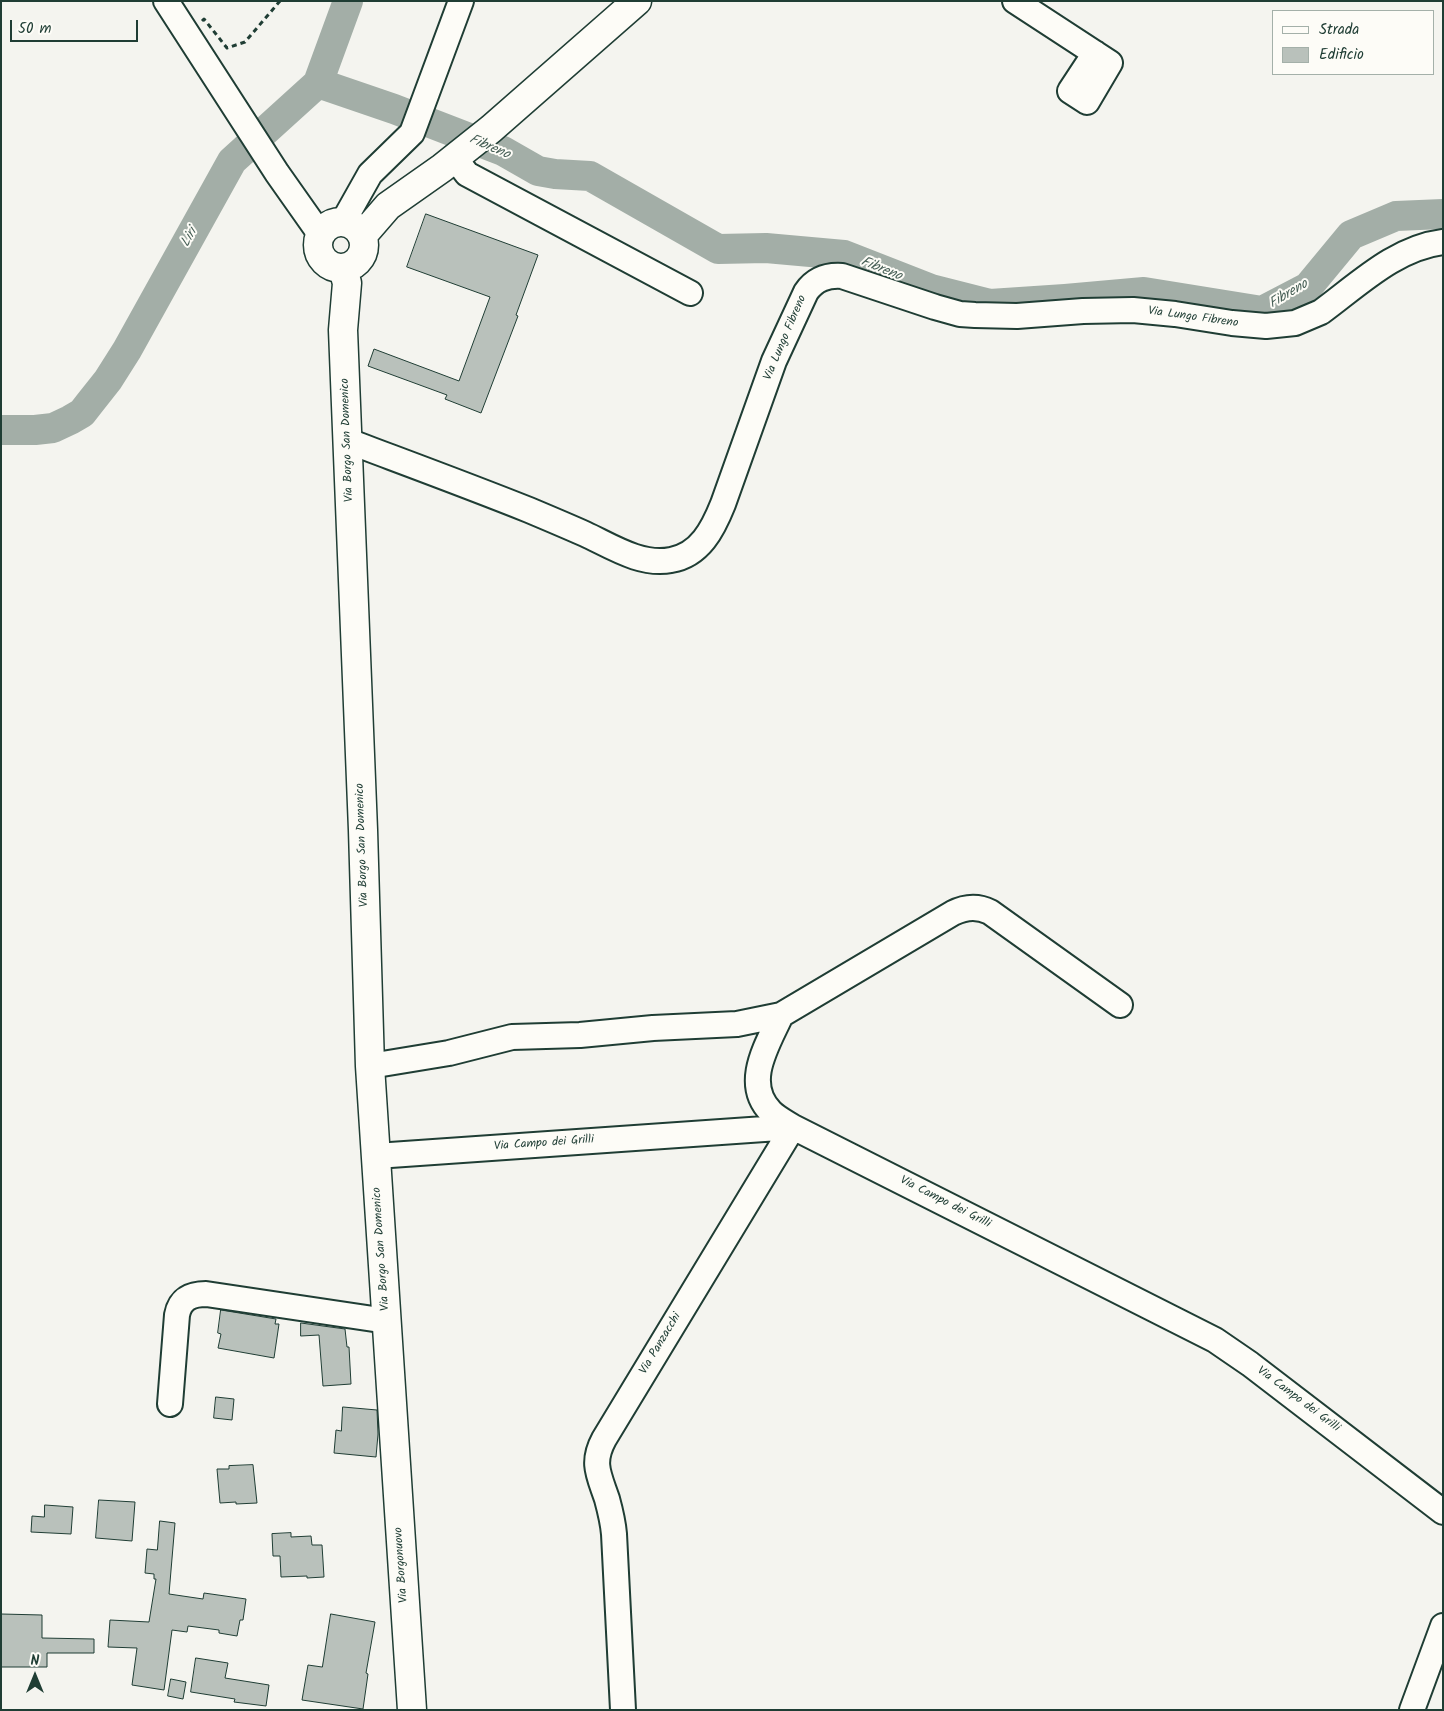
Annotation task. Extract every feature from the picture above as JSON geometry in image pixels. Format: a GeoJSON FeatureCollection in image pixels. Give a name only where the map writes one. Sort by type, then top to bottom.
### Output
{"type":"FeatureCollection","features":[{"type":"Feature","properties":{"kind":"main road"},"geometry":{"type":"LineString","coordinates":[[342,231],[364,250],[356,263],[343,269],[324,262],[317,249],[342,231],[388,206],[491,129],[637,1]]}},
{"type":"Feature","properties":{"kind":"main road","name":"Via Borgo San Domenico"},"geometry":{"type":"LineString","coordinates":[[343,269],[347,283],[343,330],[370,1066],[392,1421]]}},
{"type":"Feature","properties":{"kind":"main road","name":"Via Borgonuovo"},"geometry":{"type":"LineString","coordinates":[[392,1421],[412,1710]]}},
{"type":"Feature","properties":{"kind":"street"},"geometry":{"type":"LineString","coordinates":[[166,1],[277,174],[342,231],[370,174],[412,133],[425,103],[461,1]]}},
{"type":"Feature","properties":{"kind":"street"},"geometry":{"type":"LineString","coordinates":[[1015,1],[1095,53]]}},
{"type":"Feature","properties":{"kind":"street"},"geometry":{"type":"LineString","coordinates":[[459,152],[467,174],[690,294]]}},
{"type":"Feature","properties":{"kind":"street","name":"Via Lungo Fibreno"},"geometry":{"type":"LineString","coordinates":[[348,441],[531,511],[630,555],[652,560],[672,560],[686,556],[697,547],[714,524],[774,361],[809,286],[820,279],[842,276],[960,314],[1007,316],[1072,311],[1134,310],[1175,314],[1243,325],[1276,326],[1295,323],[1312,317],[1389,261],[1420,247],[1443,242]]}},
{"type":"Feature","properties":{"kind":"street"},"geometry":{"type":"LineString","coordinates":[[370,1066],[449,1053],[512,1037],[737,1024],[782,1015],[953,912],[972,908],[990,912],[1120,1005]]}},
{"type":"Feature","properties":{"kind":"street"},"geometry":{"type":"LineString","coordinates":[[782,1015],[761,1060],[758,1070],[759,1084],[764,1102],[770,1112],[793,1127]]}},
{"type":"Feature","properties":{"kind":"street","name":"Via Campo dei Grilli"},"geometry":{"type":"LineString","coordinates":[[376,1156],[793,1127],[1175,1318],[1215,1340],[1250,1364],[1443,1512]]}},
{"type":"Feature","properties":{"kind":"street","name":"Via Panzacchi"},"geometry":{"type":"LineString","coordinates":[[623,1710],[614,1534],[610,1510],[598,1477],[598,1454],[609,1430],[793,1127]]}},
{"type":"Feature","properties":{"kind":"street"},"geometry":{"type":"LineString","coordinates":[[170,1404],[176,1315],[181,1303],[192,1296],[206,1294],[386,1321]]}},
{"type":"Feature","properties":{"kind":"street"},"geometry":{"type":"LineString","coordinates":[[1412,1710],[1443,1626]]}},
{"type":"Feature","properties":{"kind":"path"},"geometry":{"type":"LineString","coordinates":[[185,32],[204,19],[227,48],[245,42],[280,1]]}},
{"type":"Feature","properties":{"kind":"building"},"geometry":{"type":"Polygon","coordinates":[[[426,214],[538,255],[516,315],[518,316],[481,413],[445,399],[447,395],[368,366],[374,349],[459,381],[490,297],[407,267],[426,214]]]}},
{"type":"Feature","properties":{"kind":"building"},"geometry":{"type":"Polygon","coordinates":[[[221,1310],[276,1319],[275,1324],[279,1324],[274,1358],[218,1348],[221,1334],[218,1333],[221,1310]]]}},
{"type":"Feature","properties":{"kind":"building"},"geometry":{"type":"Polygon","coordinates":[[[301,1323],[345,1329],[347,1347],[349,1347],[351,1384],[323,1386],[319,1335],[301,1336],[301,1323]]]}},
{"type":"Feature","properties":{"kind":"building"},"geometry":{"type":"Polygon","coordinates":[[[216,1397],[234,1399],[232,1420],[214,1418],[216,1397]]]}},
{"type":"Feature","properties":{"kind":"building"},"geometry":{"type":"Polygon","coordinates":[[[343,1407],[377,1410],[378,1434],[376,1457],[334,1453],[336,1430],[341,1431],[343,1407]]]}},
{"type":"Feature","properties":{"kind":"building"},"geometry":{"type":"Polygon","coordinates":[[[253,1465],[257,1503],[220,1503],[217,1469],[229,1469],[229,1466],[253,1465]]]}},
{"type":"Feature","properties":{"kind":"building"},"geometry":{"type":"Polygon","coordinates":[[[99,1500],[135,1502],[132,1541],[96,1538],[99,1500]]]}},
{"type":"Feature","properties":{"kind":"building"},"geometry":{"type":"Polygon","coordinates":[[[45,1505],[73,1507],[71,1534],[31,1532],[32,1516],[44,1517],[45,1505]]]}},
{"type":"Feature","properties":{"kind":"building"},"geometry":{"type":"Polygon","coordinates":[[[160,1521],[175,1523],[169,1594],[203,1599],[204,1593],[246,1599],[243,1620],[240,1620],[237,1636],[219,1633],[219,1630],[188,1626],[187,1632],[172,1630],[164,1690],[132,1685],[137,1648],[108,1647],[110,1620],[149,1622],[156,1579],[154,1579],[154,1574],[145,1573],[147,1549],[157,1550],[160,1521]]]}},
{"type":"Feature","properties":{"kind":"building"},"geometry":{"type":"Polygon","coordinates":[[[291,1533],[291,1537],[311,1536],[312,1545],[322,1545],[324,1577],[281,1577],[280,1556],[273,1556],[272,1534],[291,1533]]]}},
{"type":"Feature","properties":{"kind":"building"},"geometry":{"type":"Polygon","coordinates":[[[1,1614],[42,1615],[42,1638],[94,1639],[94,1653],[47,1653],[47,1667],[1,1667],[1,1614]]]}},
{"type":"Feature","properties":{"kind":"building"},"geometry":{"type":"Polygon","coordinates":[[[331,1614],[375,1622],[366,1673],[368,1674],[363,1709],[302,1700],[308,1665],[322,1667],[331,1614]]]}},
{"type":"Feature","properties":{"kind":"building"},"geometry":{"type":"Polygon","coordinates":[[[196,1658],[228,1663],[225,1678],[269,1685],[266,1706],[234,1702],[235,1699],[191,1692],[196,1658]]]}},
{"type":"Feature","properties":{"kind":"building"},"geometry":{"type":"Polygon","coordinates":[[[171,1679],[186,1682],[183,1699],[168,1696],[171,1679]]]}},
{"type":"Feature","properties":{"kind":"waterway","name":"Liri"},"geometry":{"type":"LineString","coordinates":[[1,430],[53,428],[82,413],[108,380],[127,350],[232,161],[318,83],[348,1]]}},
{"type":"Feature","properties":{"kind":"waterway","name":"Fibreno"},"geometry":{"type":"LineString","coordinates":[[318,83],[394,109],[503,151],[538,171],[590,176],[718,249],[766,248],[844,255],[931,289],[990,304],[1144,292],[1262,311],[1308,287],[1351,235],[1396,216],[1443,214]]}}]}
